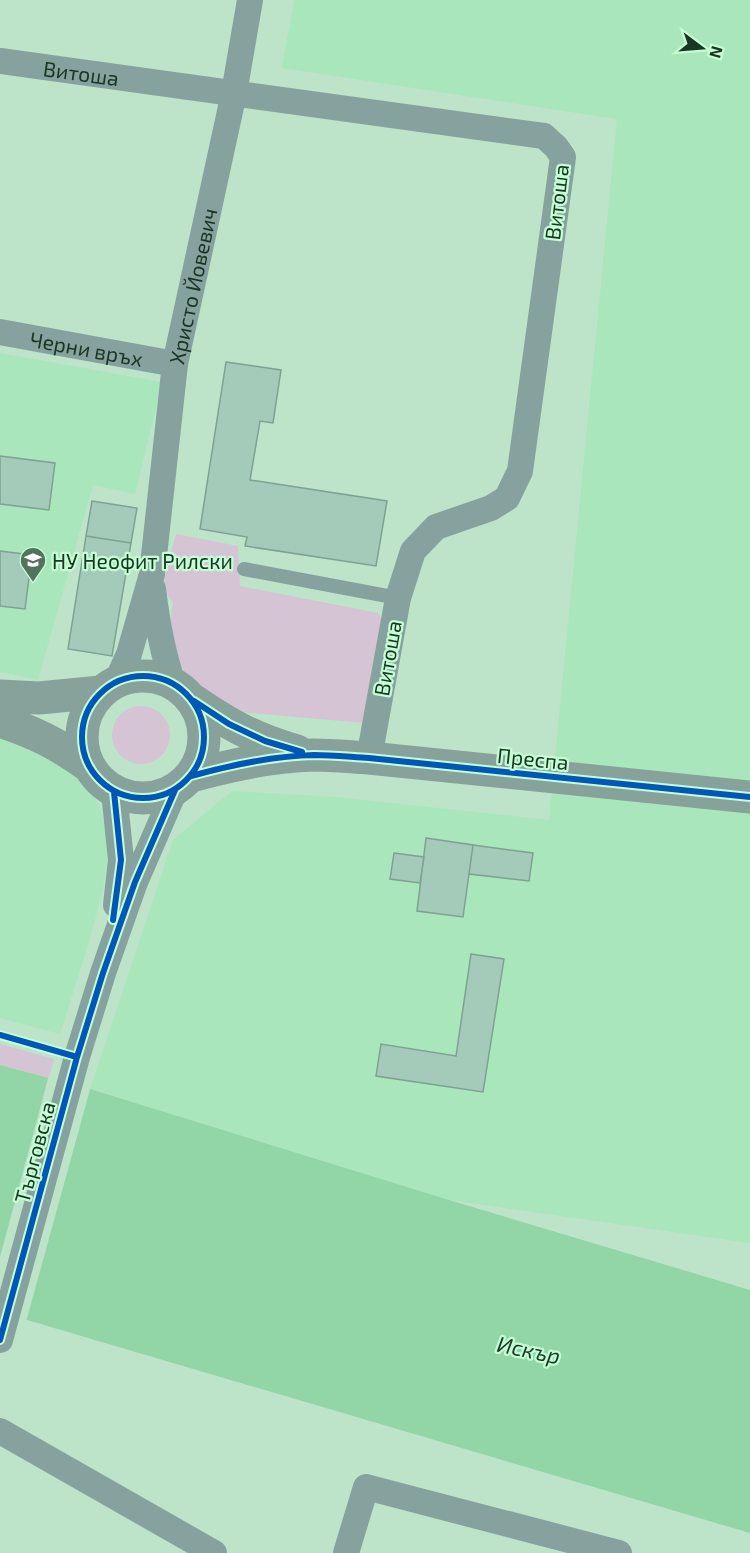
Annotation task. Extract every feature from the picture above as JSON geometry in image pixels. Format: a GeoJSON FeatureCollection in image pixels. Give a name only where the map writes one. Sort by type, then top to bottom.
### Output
{"type":"FeatureCollection","features":[{"type":"Feature","properties":{"kind":"main road"},"geometry":{"type":"LineString","coordinates":[[0,696],[39,698],[109,687],[136,676],[156,677],[181,691],[200,716],[204,737],[201,758],[183,783],[155,798],[135,798],[114,792],[98,780],[87,765],[60,745],[0,721]]}},
{"type":"Feature","properties":{"kind":"main road"},"geometry":{"type":"LineString","coordinates":[[87,765],[82,746],[82,726],[89,708],[109,687]]}},
{"type":"Feature","properties":{"kind":"main road","name":"Преспа"},"geometry":{"type":"LineString","coordinates":[[181,691],[229,724],[264,741],[313,755]]}},
{"type":"Feature","properties":{"kind":"main road","name":"Преспа"},"geometry":{"type":"LineString","coordinates":[[183,783],[231,765],[263,759],[313,755],[369,758],[750,797]]}},
{"type":"Feature","properties":{"kind":"street","name":"Христо Йовевич"},"geometry":{"type":"LineString","coordinates":[[109,687],[129,654],[152,574],[175,364],[234,93],[250,0]]}},
{"type":"Feature","properties":{"kind":"street","name":"Витоша"},"geometry":{"type":"LineString","coordinates":[[0,61],[544,136],[563,157],[520,471],[507,498],[491,508],[436,528],[413,551],[398,598],[369,758]]}},
{"type":"Feature","properties":{"kind":"street","name":"Черни връх"},"geometry":{"type":"LineString","coordinates":[[0,332],[175,364]]}},
{"type":"Feature","properties":{"kind":"street","name":"Христо Йовевич"},"geometry":{"type":"LineString","coordinates":[[152,574],[157,629],[162,653],[181,691]]}},
{"type":"Feature","properties":{"kind":"street","name":"Търговска"},"geometry":{"type":"LineString","coordinates":[[1,1336],[75,1065],[103,973],[135,882],[183,783]]}},
{"type":"Feature","properties":{"kind":"street","name":"Търговска"},"geometry":{"type":"LineString","coordinates":[[103,973],[122,860],[114,792]]}},
{"type":"Feature","properties":{"kind":"street"},"geometry":{"type":"LineString","coordinates":[[0,1431],[214,1553]]}},
{"type":"Feature","properties":{"kind":"street"},"geometry":{"type":"LineString","coordinates":[[346,1553],[366,1487],[619,1553]]}},
{"type":"Feature","properties":{"kind":"lane"},"geometry":{"type":"LineString","coordinates":[[244,569],[398,598]]}},
{"type":"Feature","properties":{"kind":"shaded area"},"geometry":{"type":"Polygon","coordinates":[[[294,0],[750,0],[750,1243],[449,1200],[90,1089],[173,840],[232,791],[335,797],[549,820],[617,119],[282,68],[294,0]]]}},
{"type":"Feature","properties":{"kind":"shaded area","name":"НУ Неофит Рилски"},"geometry":{"type":"Polygon","coordinates":[[[0,353],[162,382],[135,494],[93,485],[38,680],[0,672],[0,353]]]}},
{"type":"Feature","properties":{"kind":"shaded area"},"geometry":{"type":"Polygon","coordinates":[[[176,534],[238,546],[240,586],[378,613],[386,627],[365,723],[250,713],[216,707],[166,658],[173,602],[162,589],[176,534]]]}},
{"type":"Feature","properties":{"kind":"shaded area"},"geometry":{"type":"Polygon","coordinates":[[[141,706],[152,708],[165,719],[170,735],[168,746],[157,759],[141,764],[130,762],[117,751],[112,735],[114,724],[125,711],[141,706]]]}},
{"type":"Feature","properties":{"kind":"shaded area"},"geometry":{"type":"Polygon","coordinates":[[[0,732],[80,775],[101,808],[109,846],[103,890],[60,1034],[0,1018],[0,732]]]}},
{"type":"Feature","properties":{"kind":"shaded area"},"geometry":{"type":"Polygon","coordinates":[[[0,1044],[54,1059],[49,1078],[0,1065],[0,1044]]]}},
{"type":"Feature","properties":{"kind":"water","name":"Искър"},"geometry":{"type":"Polygon","coordinates":[[[0,1065],[90,1089],[750,1290],[750,1533],[0,1312],[0,1065]]]}},
{"type":"Feature","properties":{"kind":"pier"},"geometry":{"type":"Polygon","coordinates":[[[49,1075],[91,1086],[26,1322],[0,1315],[0,1257],[49,1075]]]}},
{"type":"Feature","properties":{"kind":"building"},"geometry":{"type":"Polygon","coordinates":[[[226,362],[281,370],[273,423],[260,421],[250,480],[387,501],[376,566],[245,546],[247,537],[200,529],[226,362]]]}},
{"type":"Feature","properties":{"kind":"building"},"geometry":{"type":"Polygon","coordinates":[[[0,456],[55,463],[49,510],[0,504],[0,456]]]}},
{"type":"Feature","properties":{"kind":"building"},"geometry":{"type":"Polygon","coordinates":[[[92,501],[137,508],[131,543],[86,536],[92,501]]]}},
{"type":"Feature","properties":{"kind":"building"},"geometry":{"type":"Polygon","coordinates":[[[86,536],[131,543],[112,656],[68,649],[86,536]]]}},
{"type":"Feature","properties":{"kind":"building"},"geometry":{"type":"Polygon","coordinates":[[[0,551],[32,555],[25,609],[0,606],[0,551]]]}},
{"type":"Feature","properties":{"kind":"building"},"geometry":{"type":"Polygon","coordinates":[[[426,838],[473,845],[463,917],[417,911],[426,838]]]}},
{"type":"Feature","properties":{"kind":"building"},"geometry":{"type":"Polygon","coordinates":[[[473,845],[533,853],[529,881],[469,874],[473,845]]]}},
{"type":"Feature","properties":{"kind":"building"},"geometry":{"type":"Polygon","coordinates":[[[394,853],[424,857],[420,883],[390,879],[394,853]]]}},
{"type":"Feature","properties":{"kind":"building"},"geometry":{"type":"Polygon","coordinates":[[[471,954],[504,959],[483,1092],[376,1076],[381,1044],[456,1056],[471,954]]]}},
{"type":"Feature","properties":{"kind":"cycle path"},"geometry":{"type":"LineString","coordinates":[[143,676],[166,681],[177,686],[186,694],[194,703],[199,714],[204,737],[199,760],[194,771],[186,780],[177,788],[166,793],[143,798],[120,793],[109,788],[100,780],[92,771],[87,760],[82,737],[87,714],[92,703],[100,694],[109,686],[120,681],[143,676]]}},
{"type":"Feature","properties":{"kind":"cycle path"},"geometry":{"type":"LineString","coordinates":[[194,701],[229,724],[265,741],[302,752]]}},
{"type":"Feature","properties":{"kind":"cycle path"},"geometry":{"type":"LineString","coordinates":[[191,776],[267,759],[328,755],[750,797]]}},
{"type":"Feature","properties":{"kind":"cycle path"},"geometry":{"type":"LineString","coordinates":[[0,1340],[77,1057],[103,973],[135,882],[175,790]]}},
{"type":"Feature","properties":{"kind":"cycle path"},"geometry":{"type":"LineString","coordinates":[[113,920],[121,860],[114,792]]}},
{"type":"Feature","properties":{"kind":"cycle path"},"geometry":{"type":"LineString","coordinates":[[0,1035],[77,1057]]}},
{"type":"Feature","properties":{"kind":"place","name":"НУ Неофит Рилски"},"geometry":{"type":"Point","coordinates":[33,583]}}]}
